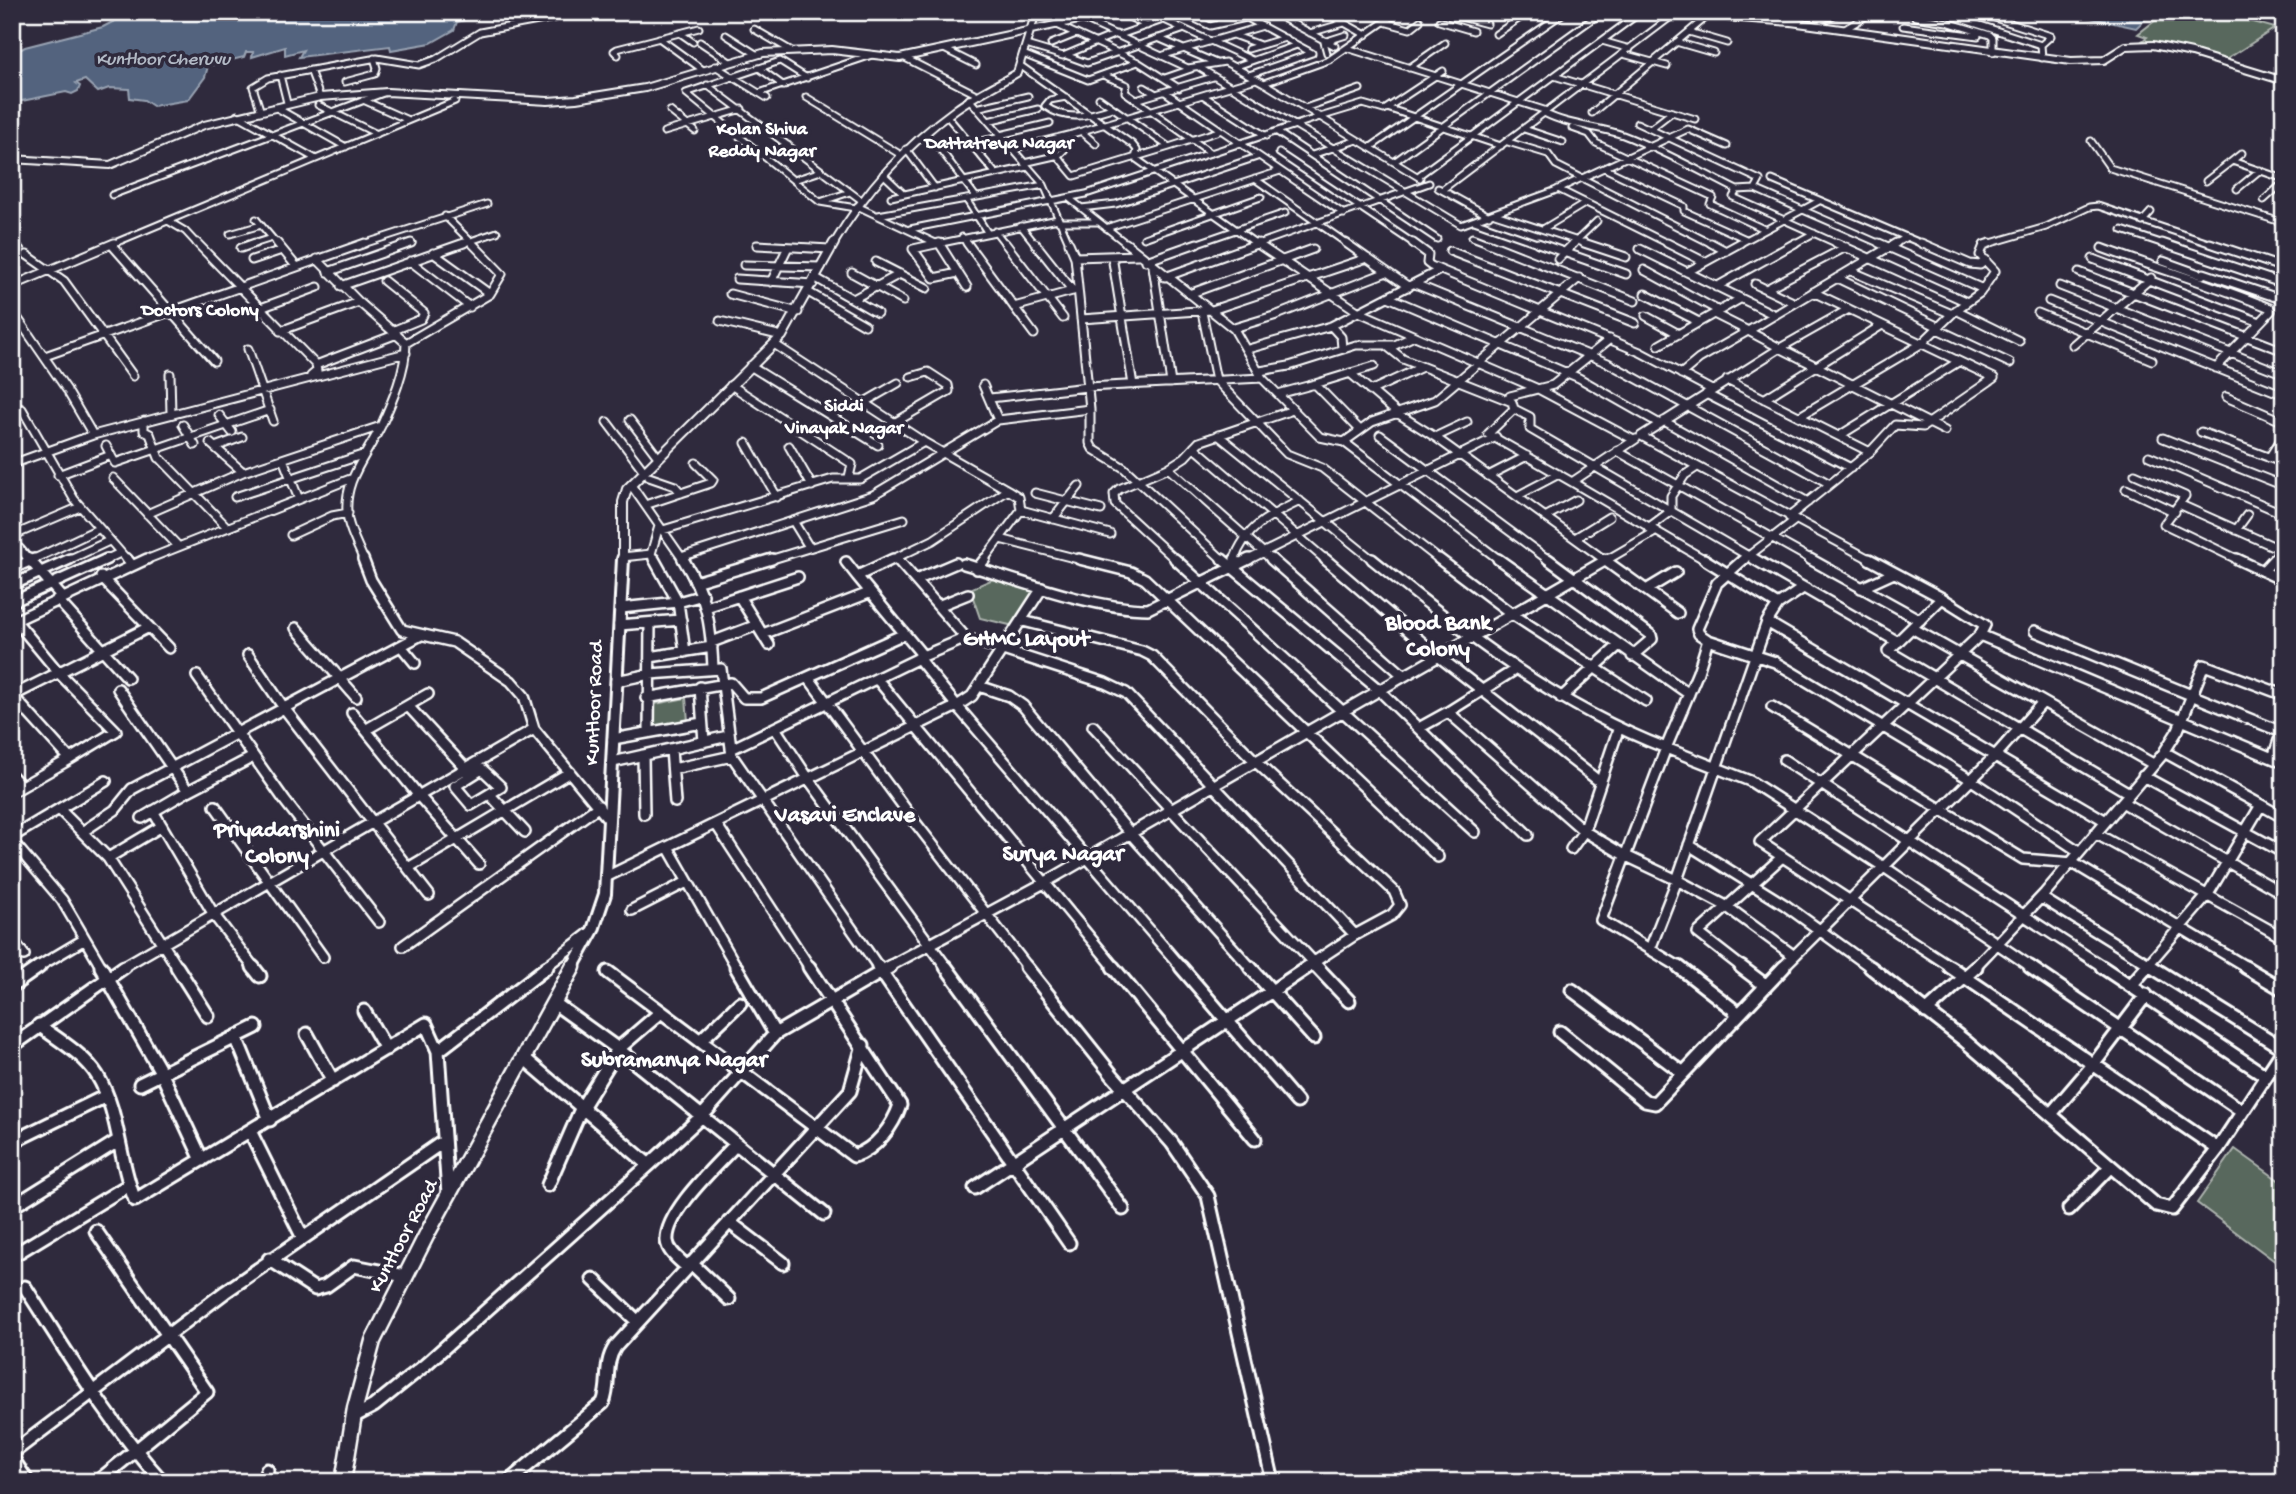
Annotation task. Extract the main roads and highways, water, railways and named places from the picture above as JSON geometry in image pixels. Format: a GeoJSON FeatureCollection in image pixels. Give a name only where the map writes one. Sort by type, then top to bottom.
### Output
{"type":"FeatureCollection","features":[{"type":"Feature","properties":{"kind":"water","name":"Kuntloor Cheruvu"},"geometry":{"type":"Polygon","coordinates":[[[160,12],[164,16],[179,12],[470,12],[463,14],[469,19],[457,22],[454,30],[431,43],[391,50],[390,46],[299,57],[303,50],[285,55],[285,47],[252,57],[253,52],[246,52],[244,57],[208,66],[205,77],[188,100],[153,106],[144,100],[130,98],[129,89],[109,88],[98,92],[85,80],[76,83],[80,86],[78,91],[72,94],[66,92],[12,103],[12,54],[25,47],[103,27],[120,18],[160,12]]]}},
{"type":"Feature","properties":{"kind":"water"},"geometry":{"type":"Polygon","coordinates":[[[2064,12],[2153,12],[2136,28],[2064,12]]]}},
{"type":"Feature","properties":{"kind":"district","name":"Kolan Shiva Reddy Nagar"},"geometry":{"type":"Point","coordinates":[762,141]}},
{"type":"Feature","properties":{"kind":"district","name":"Dattatreya Nagar"},"geometry":{"type":"Point","coordinates":[999,144]}},
{"type":"Feature","properties":{"kind":"district","name":"Doctors Colony"},"geometry":{"type":"Point","coordinates":[200,311]}},
{"type":"Feature","properties":{"kind":"district","name":"Siddi Vinayak Nagar"},"geometry":{"type":"Point","coordinates":[844,418]}},
{"type":"Feature","properties":{"kind":"district","name":"Blood Bank Colony"},"geometry":{"type":"Point","coordinates":[1438,637]}},
{"type":"Feature","properties":{"kind":"district","name":"GHMC Layout"},"geometry":{"type":"Point","coordinates":[1026,640]}},
{"type":"Feature","properties":{"kind":"district","name":"Vasavi Enclave"},"geometry":{"type":"Point","coordinates":[845,816]}},
{"type":"Feature","properties":{"kind":"district","name":"Priyadarshini Colony"},"geometry":{"type":"Point","coordinates":[277,844]}},
{"type":"Feature","properties":{"kind":"district","name":"Surya Nagar"},"geometry":{"type":"Point","coordinates":[1063,855]}},
{"type":"Feature","properties":{"kind":"district","name":"Subramanya Nagar"},"geometry":{"type":"Point","coordinates":[674,1061]}}]}
